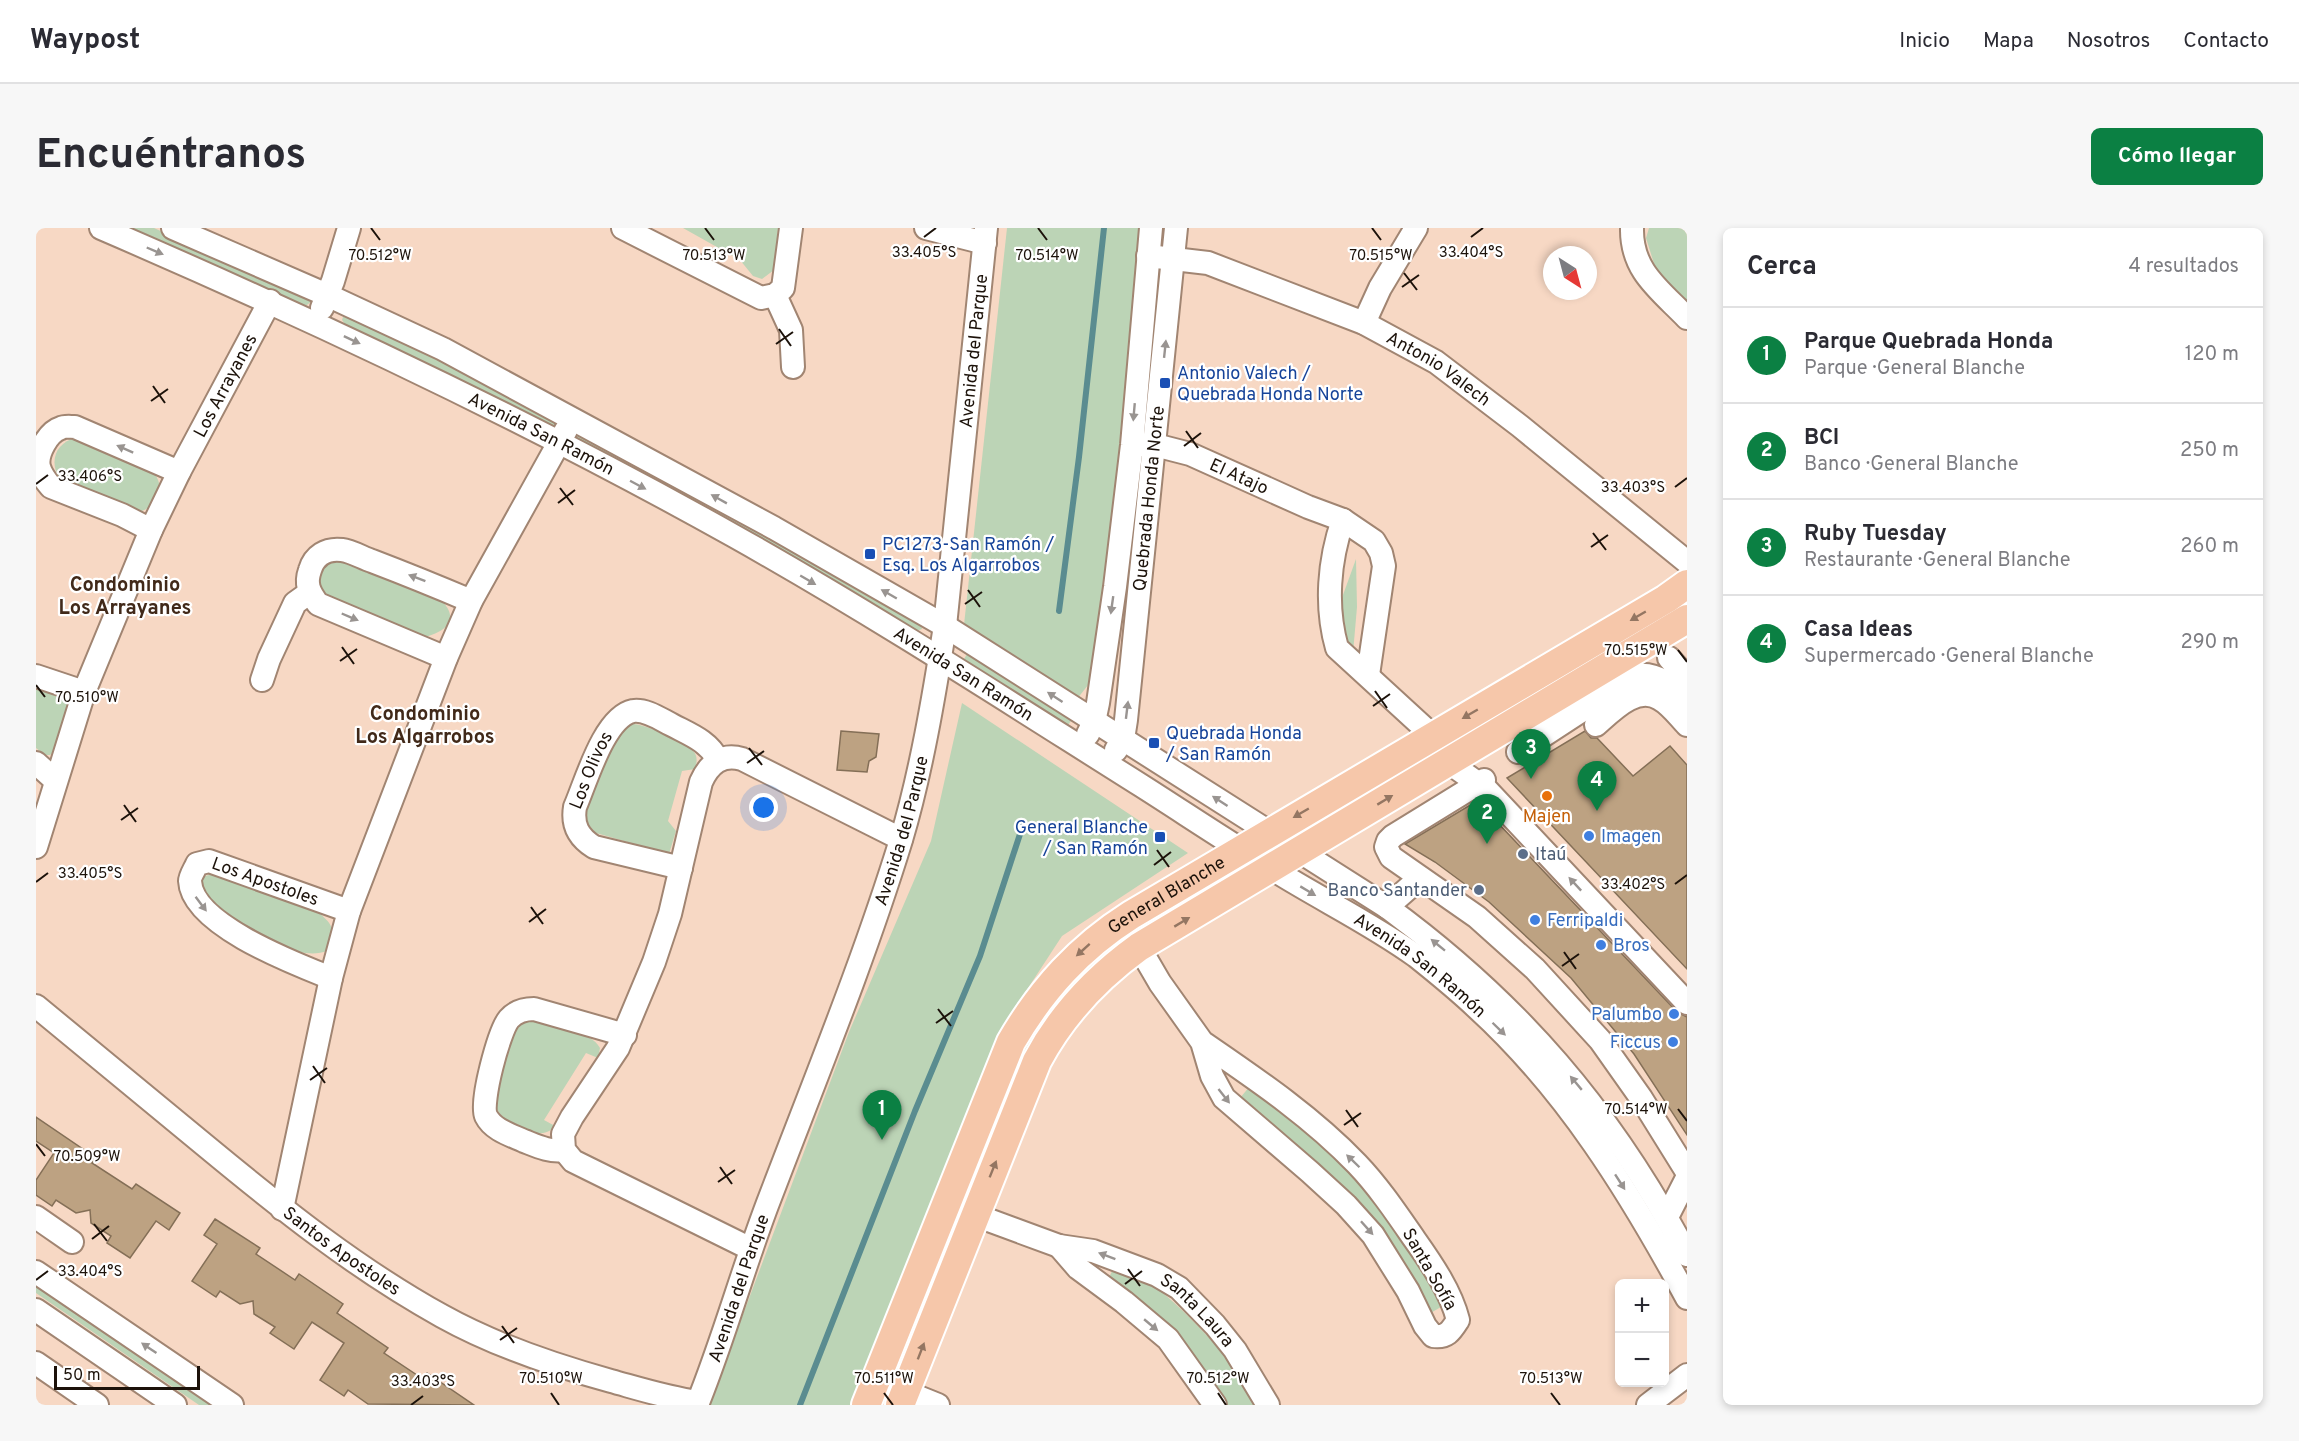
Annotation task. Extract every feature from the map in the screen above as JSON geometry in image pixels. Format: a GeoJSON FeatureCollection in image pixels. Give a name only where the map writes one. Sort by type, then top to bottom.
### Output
{"type":"FeatureCollection","features":[{"type":"Feature","properties":{"kind":"main road","name":"General Blanche"},"geometry":{"type":"LineString","coordinates":[[871,1392],[1011,1042],[1038,999],[1071,961],[1110,928],[1676,592]]}},
{"type":"Feature","properties":{"kind":"main road","name":"General Blanche"},"geometry":{"type":"LineString","coordinates":[[903,1398],[1028,1081],[1047,1042],[1076,1002],[1095,982],[1139,947],[1476,746],[1630,667],[1685,626]]}},
{"type":"Feature","properties":{"kind":"street","name":"Avenida San Ramón"},"geometry":{"type":"LineString","coordinates":[[101,228],[270,301],[429,377],[559,442],[735,537],[940,658],[1270,868],[1412,954],[1477,1008],[1507,1037],[1568,1107],[1598,1148],[1651,1233],[1687,1298]]}},
{"type":"Feature","properties":{"kind":"street","name":"Avenida San Ramón"},"geometry":{"type":"LineString","coordinates":[[173,228],[327,295],[443,350],[774,528],[945,626],[1387,907],[1447,952],[1487,988],[1552,1054],[1614,1132],[1667,1217],[1687,1255]]}},
{"type":"Feature","properties":{"kind":"street"},"geometry":{"type":"LineString","coordinates":[[315,323],[327,295],[349,228]]}},
{"type":"Feature","properties":{"kind":"street"},"geometry":{"type":"LineString","coordinates":[[623,228],[761,298],[775,295],[783,288],[791,228]]}},
{"type":"Feature","properties":{"kind":"street"},"geometry":{"type":"LineString","coordinates":[[926,228],[986,235]]}},
{"type":"Feature","properties":{"kind":"street","name":"Quebrada Honda Norte"},"geometry":{"type":"LineString","coordinates":[[1081,747],[1094,722],[1115,587],[1132,445],[1151,228]]}},
{"type":"Feature","properties":{"kind":"street","name":"Quebrada Honda Norte"},"geometry":{"type":"LineString","coordinates":[[1107,764],[1123,739],[1176,228]]}},
{"type":"Feature","properties":{"kind":"street"},"geometry":{"type":"LineString","coordinates":[[1364,323],[1380,288],[1416,228]]}},
{"type":"Feature","properties":{"kind":"street"},"geometry":{"type":"LineString","coordinates":[[1632,228],[1632,241],[1638,264],[1644,274],[1687,318]]}},
{"type":"Feature","properties":{"kind":"street","name":"Avenida del Parque"},"geometry":{"type":"LineString","coordinates":[[698,1404],[752,1249],[831,1043],[901,839],[945,626],[986,235]]}},
{"type":"Feature","properties":{"kind":"street","name":"Antonio Valech"},"geometry":{"type":"LineString","coordinates":[[1148,256],[1208,263],[1364,323],[1436,362],[1520,426],[1687,562]]}},
{"type":"Feature","properties":{"kind":"street"},"geometry":{"type":"LineString","coordinates":[[775,295],[792,330],[794,367]]}},
{"type":"Feature","properties":{"kind":"street","name":"Los Arrayanes"},"geometry":{"type":"LineString","coordinates":[[36,846],[84,693],[151,530],[179,472],[270,301]]}},
{"type":"Feature","properties":{"kind":"street"},"geometry":{"type":"LineString","coordinates":[[282,1209],[331,978],[349,912],[446,658],[471,601],[573,418]]}},
{"type":"Feature","properties":{"kind":"street"},"geometry":{"type":"LineString","coordinates":[[151,530],[122,514],[51,488],[38,465],[41,450],[53,432],[63,427],[75,427],[179,472]]}},
{"type":"Feature","properties":{"kind":"street","name":"El Atajo"},"geometry":{"type":"LineString","coordinates":[[1132,445],[1155,445],[1190,454],[1308,507],[1343,520],[1374,541],[1381,553],[1384,566],[1368,675]]}},
{"type":"Feature","properties":{"kind":"street"},"geometry":{"type":"LineString","coordinates":[[1343,520],[1336,539],[1329,600],[1331,627],[1337,648],[1433,736]]}},
{"type":"Feature","properties":{"kind":"street"},"geometry":{"type":"LineString","coordinates":[[446,658],[318,604],[309,593],[307,581],[310,568],[316,557],[325,552],[342,550],[424,580],[471,601]]}},
{"type":"Feature","properties":{"kind":"street"},"geometry":{"type":"LineString","coordinates":[[1676,592],[1685,626]]}},
{"type":"Feature","properties":{"kind":"street"},"geometry":{"type":"LineString","coordinates":[[262,680],[268,658],[295,603],[309,593]]}},
{"type":"Feature","properties":{"kind":"street"},"geometry":{"type":"LineString","coordinates":[[1669,658],[1687,678]]}},
{"type":"Feature","properties":{"kind":"street"},"geometry":{"type":"LineString","coordinates":[[1603,711],[1630,667],[1659,676],[1687,704]]}},
{"type":"Feature","properties":{"kind":"street"},"geometry":{"type":"LineString","coordinates":[[36,676],[84,693]]}},
{"type":"Feature","properties":{"kind":"street"},"geometry":{"type":"LineString","coordinates":[[1518,752],[1633,697],[1648,694],[1661,699],[1687,725]]}},
{"type":"Feature","properties":{"kind":"street","name":"Los Olivos"},"geometry":{"type":"LineString","coordinates":[[681,868],[594,847],[583,839],[576,828],[575,807],[608,729],[621,717],[633,711],[648,713],[701,740],[712,749],[718,760]]}},
{"type":"Feature","properties":{"kind":"street"},"geometry":{"type":"LineString","coordinates":[[1476,746],[1482,784]]}},
{"type":"Feature","properties":{"kind":"street"},"geometry":{"type":"LineString","coordinates":[[752,1249],[577,1164],[564,1150],[562,1140],[566,1127],[606,1068],[625,1035],[660,946],[701,782],[718,760],[730,757],[742,759],[901,839]]}},
{"type":"Feature","properties":{"kind":"street"},"geometry":{"type":"LineString","coordinates":[[1448,762],[1482,784],[1687,1003]]}},
{"type":"Feature","properties":{"kind":"street"},"geometry":{"type":"LineString","coordinates":[[36,763],[56,780]]}},
{"type":"Feature","properties":{"kind":"street"},"geometry":{"type":"LineString","coordinates":[[1431,823],[1482,784]]}},
{"type":"Feature","properties":{"kind":"street"},"geometry":{"type":"LineString","coordinates":[[1482,784],[1393,836],[1386,847],[1391,857],[1477,917],[1535,969],[1592,1031],[1641,1098],[1687,1172]]}},
{"type":"Feature","properties":{"kind":"street","name":"Los Apostoles"},"geometry":{"type":"LineString","coordinates":[[331,978],[282,959],[240,936],[202,909],[193,894],[190,879],[197,864],[209,861],[349,912]]}},
{"type":"Feature","properties":{"kind":"street"},"geometry":{"type":"LineString","coordinates":[[1387,907],[1420,878]]}},
{"type":"Feature","properties":{"kind":"street","name":"Santa Sofía"},"geometry":{"type":"LineString","coordinates":[[1139,947],[1160,983],[1202,1042],[1212,1077],[1224,1098],[1346,1205],[1373,1235],[1433,1336],[1442,1337],[1451,1332],[1458,1320],[1455,1308],[1426,1256],[1395,1210],[1357,1164],[1311,1121],[1202,1042]]}},
{"type":"Feature","properties":{"kind":"street","name":"Santos Apostoles"},"geometry":{"type":"LineString","coordinates":[[36,1006],[282,1209],[348,1259],[444,1317],[506,1346],[561,1367],[698,1404]]}},
{"type":"Feature","properties":{"kind":"street"},"geometry":{"type":"LineString","coordinates":[[564,1150],[543,1149],[500,1131],[486,1116],[484,1103],[500,1034],[513,1015],[520,1011],[534,1009],[625,1035]]}},
{"type":"Feature","properties":{"kind":"street"},"geometry":{"type":"LineString","coordinates":[[1667,1217],[1687,1178]]}},
{"type":"Feature","properties":{"kind":"street"},"geometry":{"type":"LineString","coordinates":[[1346,1205],[1372,1182]]}},
{"type":"Feature","properties":{"kind":"street","name":"Santa Laura"},"geometry":{"type":"LineString","coordinates":[[945,1203],[1059,1246],[1094,1251],[1157,1275],[1179,1288],[1215,1325],[1235,1350],[1268,1405]]}},
{"type":"Feature","properties":{"kind":"street"},"geometry":{"type":"LineString","coordinates":[[36,1217],[72,1242]]}},
{"type":"Feature","properties":{"kind":"street","name":"Santa Laura"},"geometry":{"type":"LineString","coordinates":[[1059,1246],[1078,1268],[1168,1339],[1215,1405]]}},
{"type":"Feature","properties":{"kind":"street"},"geometry":{"type":"LineString","coordinates":[[36,1272],[232,1405]]}},
{"type":"Feature","properties":{"kind":"street"},"geometry":{"type":"LineString","coordinates":[[36,1310],[175,1405]]}},
{"type":"Feature","properties":{"kind":"street"},"geometry":{"type":"LineString","coordinates":[[36,1363],[98,1405]]}},
{"type":"Feature","properties":{"kind":"street"},"geometry":{"type":"LineString","coordinates":[[1648,1405],[1687,1376]]}},
{"type":"Feature","properties":{"kind":"street"},"geometry":{"type":"LineString","coordinates":[[871,1392],[938,1405]]}},
{"type":"Feature","properties":{"kind":"green space"},"geometry":{"type":"Polygon","coordinates":[[[129,228],[154,228],[309,299],[311,302],[304,307],[129,228]]]}},
{"type":"Feature","properties":{"kind":"green space"},"geometry":{"type":"Polygon","coordinates":[[[683,228],[778,228],[774,270],[762,279],[753,276],[740,260],[683,228]]]}},
{"type":"Feature","properties":{"kind":"green space"},"geometry":{"type":"Polygon","coordinates":[[[1007,228],[1140,228],[1124,425],[1096,675],[1077,699],[963,634],[1007,228]]]}},
{"type":"Feature","properties":{"kind":"green space"},"geometry":{"type":"Polygon","coordinates":[[[1649,228],[1687,228],[1687,301],[1656,270],[1646,238],[1649,228]]]}},
{"type":"Feature","properties":{"kind":"green space"},"geometry":{"type":"Polygon","coordinates":[[[343,317],[349,317],[433,356],[558,421],[556,426],[551,426],[345,324],[343,317]]]}},
{"type":"Feature","properties":{"kind":"green space"},"geometry":{"type":"Polygon","coordinates":[[[581,432],[920,623],[922,629],[916,631],[577,439],[575,435],[581,432]]]}},
{"type":"Feature","properties":{"kind":"green space"},"geometry":{"type":"Polygon","coordinates":[[[76,438],[154,473],[158,479],[159,492],[154,503],[136,512],[59,478],[55,465],[56,453],[69,440],[76,438]]]}},
{"type":"Feature","properties":{"kind":"green space"},"geometry":{"type":"Polygon","coordinates":[[[338,555],[443,602],[450,615],[448,625],[425,637],[320,596],[317,572],[327,560],[338,555]]]}},
{"type":"Feature","properties":{"kind":"green space"},"geometry":{"type":"Polygon","coordinates":[[[1356,559],[1357,607],[1353,653],[1344,645],[1339,606],[1356,559]]]}},
{"type":"Feature","properties":{"kind":"green space"},"geometry":{"type":"Polygon","coordinates":[[[967,654],[974,656],[1069,717],[1071,721],[1068,725],[1064,724],[969,666],[964,659],[967,654]]]}},
{"type":"Feature","properties":{"kind":"green space"},"geometry":{"type":"Polygon","coordinates":[[[36,684],[68,697],[71,705],[56,750],[50,755],[45,755],[36,748],[36,684]]]}},
{"type":"Feature","properties":{"kind":"green space"},"geometry":{"type":"Polygon","coordinates":[[[962,703],[1188,853],[1062,936],[998,1034],[850,1405],[709,1405],[849,1032],[931,841],[962,703]]]}},
{"type":"Feature","properties":{"kind":"green space"},"geometry":{"type":"Polygon","coordinates":[[[632,724],[674,738],[695,753],[697,762],[695,769],[682,771],[668,821],[676,831],[669,854],[596,833],[586,822],[585,810],[616,738],[632,724]]]}},
{"type":"Feature","properties":{"kind":"green space"},"geometry":{"type":"Polygon","coordinates":[[[1244,864],[1242,869],[1107,955],[1073,985],[1047,1021],[969,1194],[965,1193],[1027,1036],[1049,1001],[1100,949],[1244,864]]]}},
{"type":"Feature","properties":{"kind":"green space"},"geometry":{"type":"Polygon","coordinates":[[[213,874],[319,913],[332,930],[327,951],[305,953],[280,946],[237,923],[198,890],[201,877],[213,874]]]}},
{"type":"Feature","properties":{"kind":"green space"},"geometry":{"type":"Polygon","coordinates":[[[531,1019],[579,1033],[595,1042],[600,1048],[598,1058],[586,1053],[544,1120],[555,1126],[540,1133],[531,1133],[512,1125],[504,1119],[495,1104],[511,1035],[520,1024],[531,1019]]]}},
{"type":"Feature","properties":{"kind":"green space"},"geometry":{"type":"Polygon","coordinates":[[[1250,1086],[1307,1125],[1391,1214],[1448,1303],[1427,1315],[1376,1230],[1318,1164],[1240,1098],[1250,1086]]]}},
{"type":"Feature","properties":{"kind":"green space"},"geometry":{"type":"Polygon","coordinates":[[[947,1229],[954,1231],[898,1376],[893,1369],[947,1229]]]}},
{"type":"Feature","properties":{"kind":"green space"},"geometry":{"type":"Polygon","coordinates":[[[1113,1269],[1131,1272],[1164,1293],[1221,1351],[1261,1405],[1223,1405],[1106,1284],[1113,1269]]]}},
{"type":"Feature","properties":{"kind":"green space"},"geometry":{"type":"Polygon","coordinates":[[[36,1280],[220,1405],[199,1405],[36,1293],[36,1280]]]}},
{"type":"Feature","properties":{"kind":"building"},"geometry":{"type":"Polygon","coordinates":[[[841,731],[879,734],[876,757],[869,761],[867,772],[837,770],[841,731]]]}},
{"type":"Feature","properties":{"kind":"building"},"geometry":{"type":"Polygon","coordinates":[[[1585,731],[1591,738],[1597,738],[1633,776],[1670,746],[1687,765],[1687,969],[1507,778],[1585,731]]]}},
{"type":"Feature","properties":{"kind":"building"},"geometry":{"type":"Polygon","coordinates":[[[1477,801],[1677,1012],[1687,1017],[1687,1135],[1634,1054],[1571,978],[1489,902],[1435,862],[1405,844],[1477,801]]]}},
{"type":"Feature","properties":{"kind":"building"},"geometry":{"type":"Polygon","coordinates":[[[36,1117],[96,1158],[92,1163],[132,1189],[136,1184],[180,1213],[169,1230],[156,1221],[130,1258],[107,1243],[111,1236],[91,1223],[90,1210],[76,1213],[56,1200],[52,1206],[36,1195],[36,1180],[54,1153],[36,1141],[36,1117]]]}},
{"type":"Feature","properties":{"kind":"building"},"geometry":{"type":"Polygon","coordinates":[[[215,1219],[260,1248],[256,1254],[295,1280],[299,1274],[343,1304],[337,1313],[388,1348],[384,1353],[423,1379],[427,1373],[474,1405],[368,1404],[348,1390],[344,1396],[320,1380],[344,1343],[312,1322],[294,1349],[270,1333],[275,1327],[254,1314],[253,1301],[240,1304],[220,1291],[216,1297],[192,1281],[217,1244],[204,1235],[215,1219]]]}},
{"type":"Feature","properties":{"kind":"waterway"},"geometry":{"type":"LineString","coordinates":[[1059,611],[1079,457],[1104,228]]}},
{"type":"Feature","properties":{"kind":"waterway"},"geometry":{"type":"LineString","coordinates":[[800,1405],[915,1111],[980,956],[1023,825]]}},
{"type":"Feature","properties":{"kind":"place","name":"Antonio Valech / Quebrada Honda Norte"},"geometry":{"type":"Point","coordinates":[1165,383]}},
{"type":"Feature","properties":{"kind":"place","name":"PC1273-San Ramón / Esq. Los Algarrobos"},"geometry":{"type":"Point","coordinates":[870,554]}},
{"type":"Feature","properties":{"kind":"place","name":"Quebrada Honda / San Ramón"},"geometry":{"type":"Point","coordinates":[1154,743]}},
{"type":"Feature","properties":{"kind":"place","name":"Ruby Tuesday"},"geometry":{"type":"Point","coordinates":[1531,779]}},
{"type":"Feature","properties":{"kind":"place","name":"Majen"},"geometry":{"type":"Point","coordinates":[1547,796]}},
{"type":"Feature","properties":{"kind":"place","name":"Casa Ideas"},"geometry":{"type":"Point","coordinates":[1597,811]}},
{"type":"Feature","properties":{"kind":"place","name":"Imagen"},"geometry":{"type":"Point","coordinates":[1589,836]}},
{"type":"Feature","properties":{"kind":"place","name":"General Blanche / San Ramón"},"geometry":{"type":"Point","coordinates":[1160,837]}},
{"type":"Feature","properties":{"kind":"place","name":"BCI"},"geometry":{"type":"Point","coordinates":[1487,844]}},
{"type":"Feature","properties":{"kind":"place","name":"Itaú"},"geometry":{"type":"Point","coordinates":[1523,854]}},
{"type":"Feature","properties":{"kind":"place","name":"Banco Santander"},"geometry":{"type":"Point","coordinates":[1479,890]}},
{"type":"Feature","properties":{"kind":"place","name":"Ferripaldi"},"geometry":{"type":"Point","coordinates":[1535,920]}},
{"type":"Feature","properties":{"kind":"place","name":"Bros"},"geometry":{"type":"Point","coordinates":[1601,945]}},
{"type":"Feature","properties":{"kind":"place","name":"Palumbo"},"geometry":{"type":"Point","coordinates":[1674,1014]}},
{"type":"Feature","properties":{"kind":"place","name":"Ficcus"},"geometry":{"type":"Point","coordinates":[1673,1042]}},
{"type":"Feature","properties":{"kind":"place","name":"Parque Quebrada Honda"},"geometry":{"type":"Point","coordinates":[882,1140]}},
{"type":"Feature","properties":{"kind":"district","name":"Condominio Los Arrayanes"},"geometry":{"type":"Point","coordinates":[125,596]}},
{"type":"Feature","properties":{"kind":"district","name":"Condominio Los Algarrobos"},"geometry":{"type":"Point","coordinates":[425,724]}}]}
